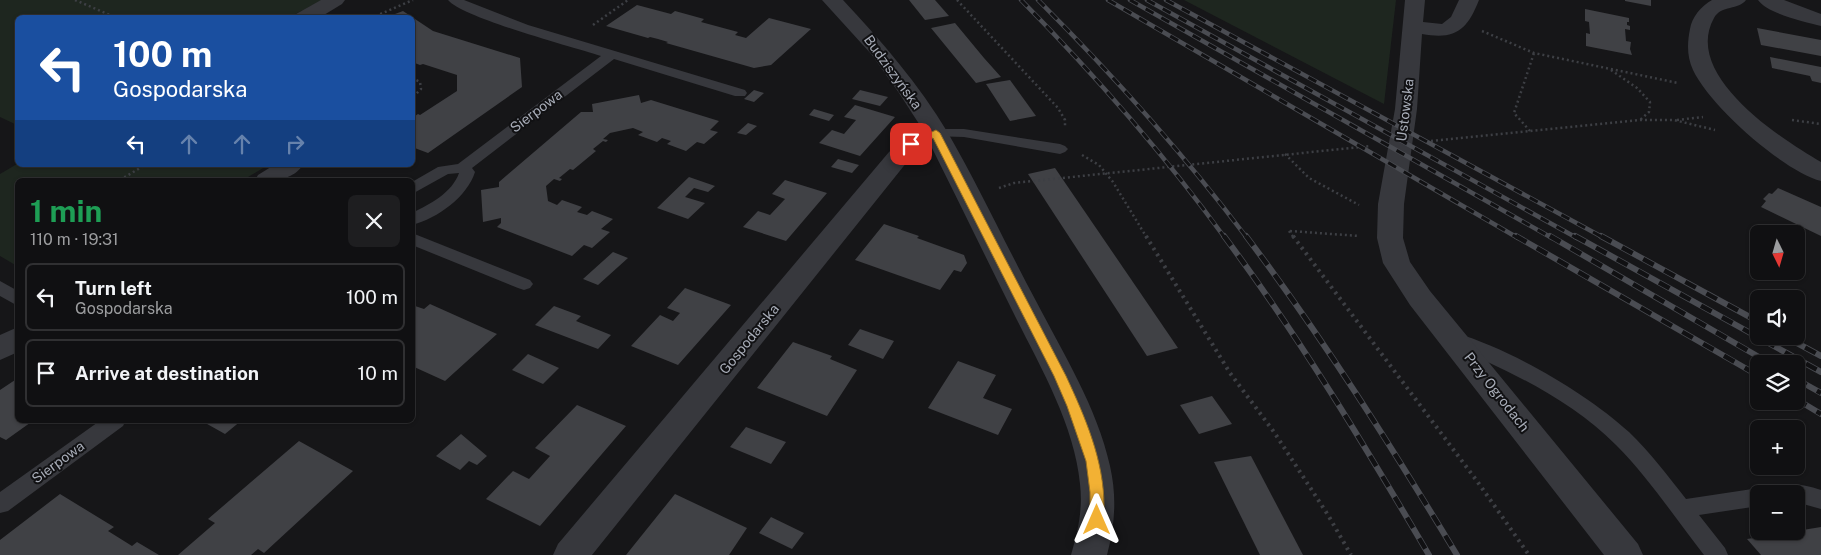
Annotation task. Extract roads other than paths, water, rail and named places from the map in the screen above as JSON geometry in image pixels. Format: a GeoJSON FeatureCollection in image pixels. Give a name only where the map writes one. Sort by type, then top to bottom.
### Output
{"type":"FeatureCollection","features":[{"type":"Feature","properties":{"kind":"street"},"geometry":{"type":"LineString","coordinates":[[308,15],[335,0]]}},
{"type":"Feature","properties":{"kind":"street","name":"Budziszyńska"},"geometry":{"type":"LineString","coordinates":[[832,0],[861,29],[909,91],[936,133],[1060,376],[1084,433],[1092,461],[1097,492],[1097,520],[1089,555]]}},
{"type":"Feature","properties":{"kind":"street","name":"Ustowska"},"geometry":{"type":"LineString","coordinates":[[1390,229],[1406,109],[1415,0]]}},
{"type":"Feature","properties":{"kind":"street"},"geometry":{"type":"LineString","coordinates":[[1413,26],[1439,31],[1448,30],[1458,24],[1469,0]]}},
{"type":"Feature","properties":{"kind":"street"},"geometry":{"type":"LineString","coordinates":[[1736,0],[1712,8],[1706,13],[1699,30],[1697,47],[1708,78],[1748,123],[1776,145],[1821,173]]}},
{"type":"Feature","properties":{"kind":"street"},"geometry":{"type":"LineString","coordinates":[[1768,0],[1790,11],[1821,20]]}},
{"type":"Feature","properties":{"kind":"street","name":"Gospodarska"},"geometry":{"type":"LineString","coordinates":[[570,555],[898,157],[911,144],[936,133]]}},
{"type":"Feature","properties":{"kind":"street"},"geometry":{"type":"LineString","coordinates":[[270,178],[288,167]]}},
{"type":"Feature","properties":{"kind":"street","name":"Przy Ogrodach"},"geometry":{"type":"LineString","coordinates":[[1390,229],[1392,249],[1404,276],[1625,555]]}},
{"type":"Feature","properties":{"kind":"street"},"geometry":{"type":"LineString","coordinates":[[0,349],[15,340]]}},
{"type":"Feature","properties":{"kind":"lane"},"geometry":{"type":"LineString","coordinates":[[454,0],[499,20],[740,93]]}},
{"type":"Feature","properties":{"kind":"lane","name":"Sierpowa"},"geometry":{"type":"LineString","coordinates":[[415,187],[439,172],[452,168],[462,168],[610,55]]}},
{"type":"Feature","properties":{"kind":"lane"},"geometry":{"type":"LineString","coordinates":[[936,133],[964,133],[1060,149]]}},
{"type":"Feature","properties":{"kind":"lane"},"geometry":{"type":"LineString","coordinates":[[415,218],[442,202],[461,186],[467,172],[462,168]]}},
{"type":"Feature","properties":{"kind":"lane"},"geometry":{"type":"LineString","coordinates":[[415,239],[524,284]]}},
{"type":"Feature","properties":{"kind":"lane"},"geometry":{"type":"LineString","coordinates":[[0,287],[15,298]]}},
{"type":"Feature","properties":{"kind":"lane"},"geometry":{"type":"LineString","coordinates":[[1455,340],[1537,380],[1570,399],[1606,424],[1639,456],[1717,555]]}},
{"type":"Feature","properties":{"kind":"lane","name":"Sierpowa"},"geometry":{"type":"LineString","coordinates":[[0,504],[112,423]]}},
{"type":"Feature","properties":{"kind":"lane"},"geometry":{"type":"LineString","coordinates":[[1805,493],[1821,500]]}},
{"type":"Feature","properties":{"kind":"lane"},"geometry":{"type":"LineString","coordinates":[[1680,509],[1750,498]]}},
{"type":"Feature","properties":{"kind":"railway"},"geometry":{"type":"LineString","coordinates":[[1021,0],[1128,115],[1225,238]]}},
{"type":"Feature","properties":{"kind":"railway"},"geometry":{"type":"LineString","coordinates":[[1038,0],[1147,115],[1223,206],[1247,238]]}},
{"type":"Feature","properties":{"kind":"railway"},"geometry":{"type":"LineString","coordinates":[[1108,0],[1518,238]]}},
{"type":"Feature","properties":{"kind":"railway"},"geometry":{"type":"LineString","coordinates":[[1130,0],[1552,238]]}},
{"type":"Feature","properties":{"kind":"railway"},"geometry":{"type":"LineString","coordinates":[[1147,0],[1577,238]]}},
{"type":"Feature","properties":{"kind":"railway"},"geometry":{"type":"LineString","coordinates":[[1166,0],[1604,238]]}},
{"type":"Feature","properties":{"kind":"railway"},"geometry":{"type":"LineString","coordinates":[[1224,236],[1305,353],[1356,433],[1429,555]]}},
{"type":"Feature","properties":{"kind":"railway"},"geometry":{"type":"LineString","coordinates":[[1246,236],[1356,393],[1457,555]]}},
{"type":"Feature","properties":{"kind":"railway"},"geometry":{"type":"LineString","coordinates":[[1516,236],[1750,371]]}},
{"type":"Feature","properties":{"kind":"railway"},"geometry":{"type":"LineString","coordinates":[[1550,236],[1755,355]]}},
{"type":"Feature","properties":{"kind":"railway"},"geometry":{"type":"LineString","coordinates":[[1575,236],[1821,372]]}},
{"type":"Feature","properties":{"kind":"railway"},"geometry":{"type":"LineString","coordinates":[[1601,236],[1750,317]]}},
{"type":"Feature","properties":{"kind":"railway"},"geometry":{"type":"LineString","coordinates":[[1801,345],[1821,356]]}},
{"type":"Feature","properties":{"kind":"railway"},"geometry":{"type":"LineString","coordinates":[[1805,384],[1821,393]]}},
{"type":"Feature","properties":{"kind":"railway"},"geometry":{"type":"LineString","coordinates":[[1805,404],[1821,414]]}}]}
